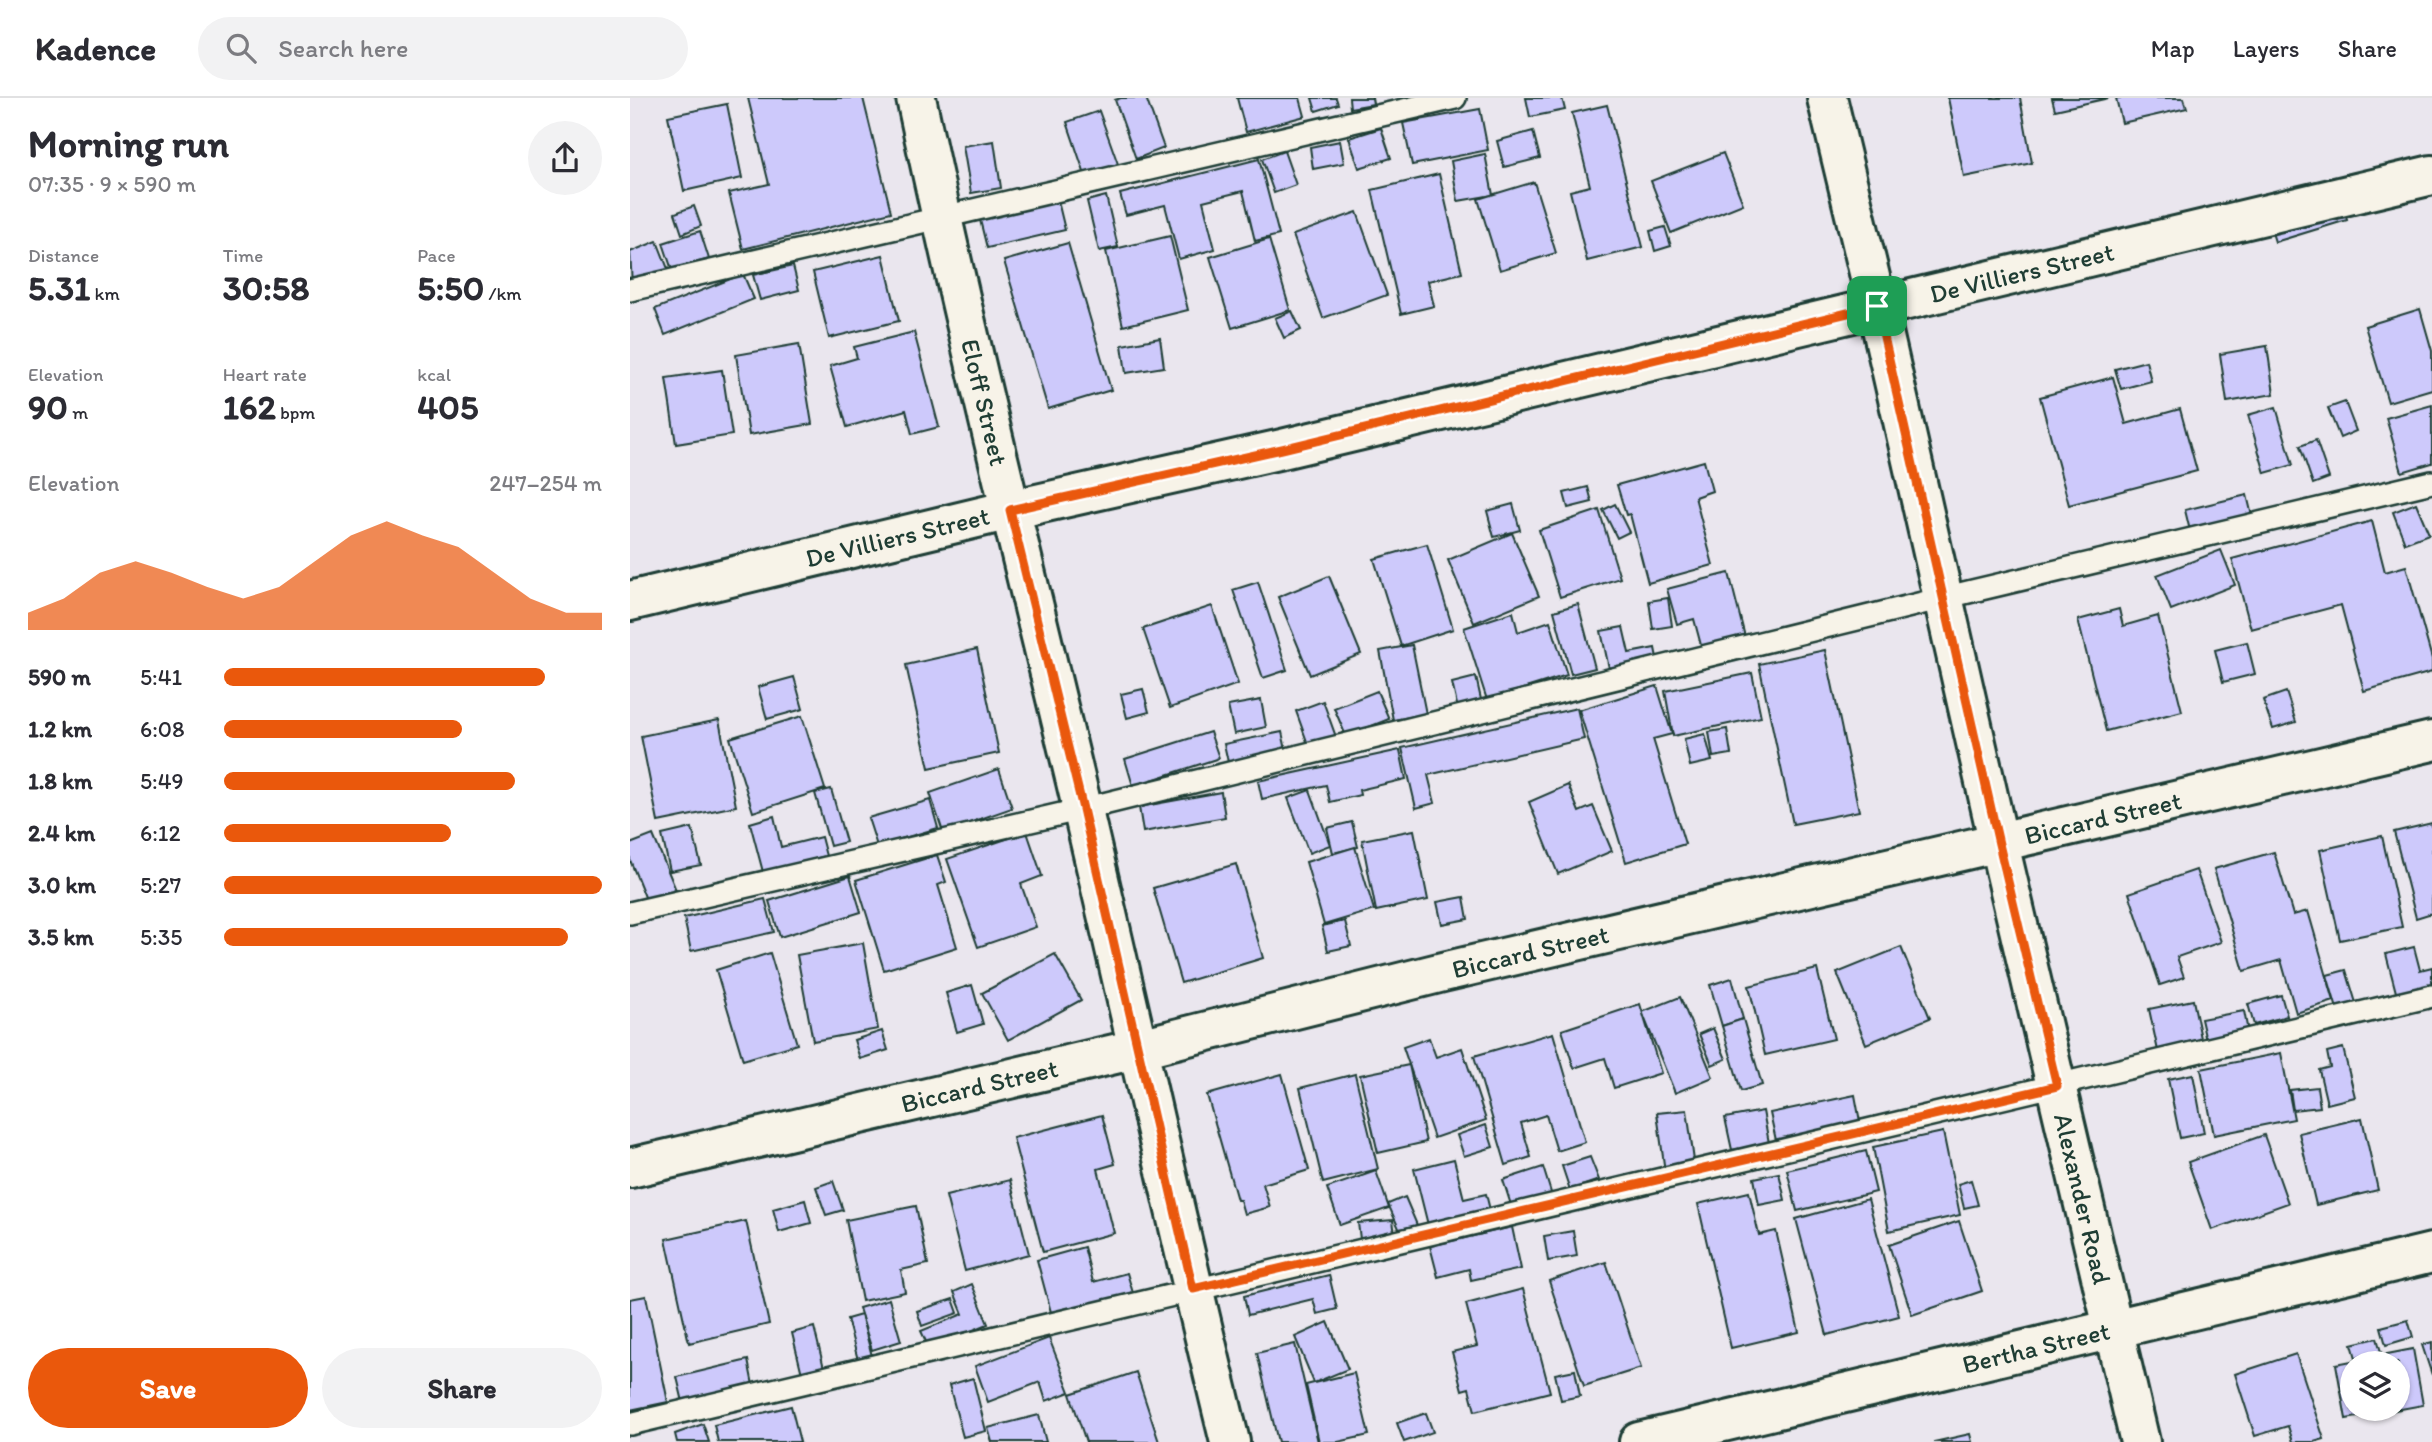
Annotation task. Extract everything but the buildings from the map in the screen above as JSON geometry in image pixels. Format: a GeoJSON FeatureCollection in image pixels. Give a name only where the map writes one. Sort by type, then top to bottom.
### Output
{"type":"FeatureCollection","features":[{"type":"Feature","properties":{"kind":"street","name":"Eloff Street"},"geometry":{"type":"LineString","coordinates":[[916,98],[941,218],[1083,809],[1136,1049],[1230,1442]]}},
{"type":"Feature","properties":{"kind":"street","name":"Alexander Road"},"geometry":{"type":"LineString","coordinates":[[1827,98],[2140,1442]]}},
{"type":"Feature","properties":{"kind":"street","name":"De Villiers Street"},"geometry":{"type":"LineString","coordinates":[[630,601],[1010,510],[1282,449],[2432,174]]}},
{"type":"Feature","properties":{"kind":"street","name":"Biccard Street"},"geometry":{"type":"LineString","coordinates":[[630,1168],[1136,1049],[1443,972],[2432,741]]}},
{"type":"Feature","properties":{"kind":"street","name":"Bertha Street"},"geometry":{"type":"LineString","coordinates":[[1639,1442],[2432,1253]]}},
{"type":"Feature","properties":{"kind":"lane"},"geometry":{"type":"LineString","coordinates":[[630,290],[1455,98]]}},
{"type":"Feature","properties":{"kind":"lane"},"geometry":{"type":"LineString","coordinates":[[630,913],[1083,809],[1943,598],[2432,482]]}},
{"type":"Feature","properties":{"kind":"lane"},"geometry":{"type":"LineString","coordinates":[[630,1424],[2432,996]]}},
{"type":"Feature","properties":{"kind":"route"},"geometry":{"type":"LineString","coordinates":[[1877,306],[2057,1086],[1193,1289],[1083,809],[1010,510],[1282,449],[1877,306]]}}]}
